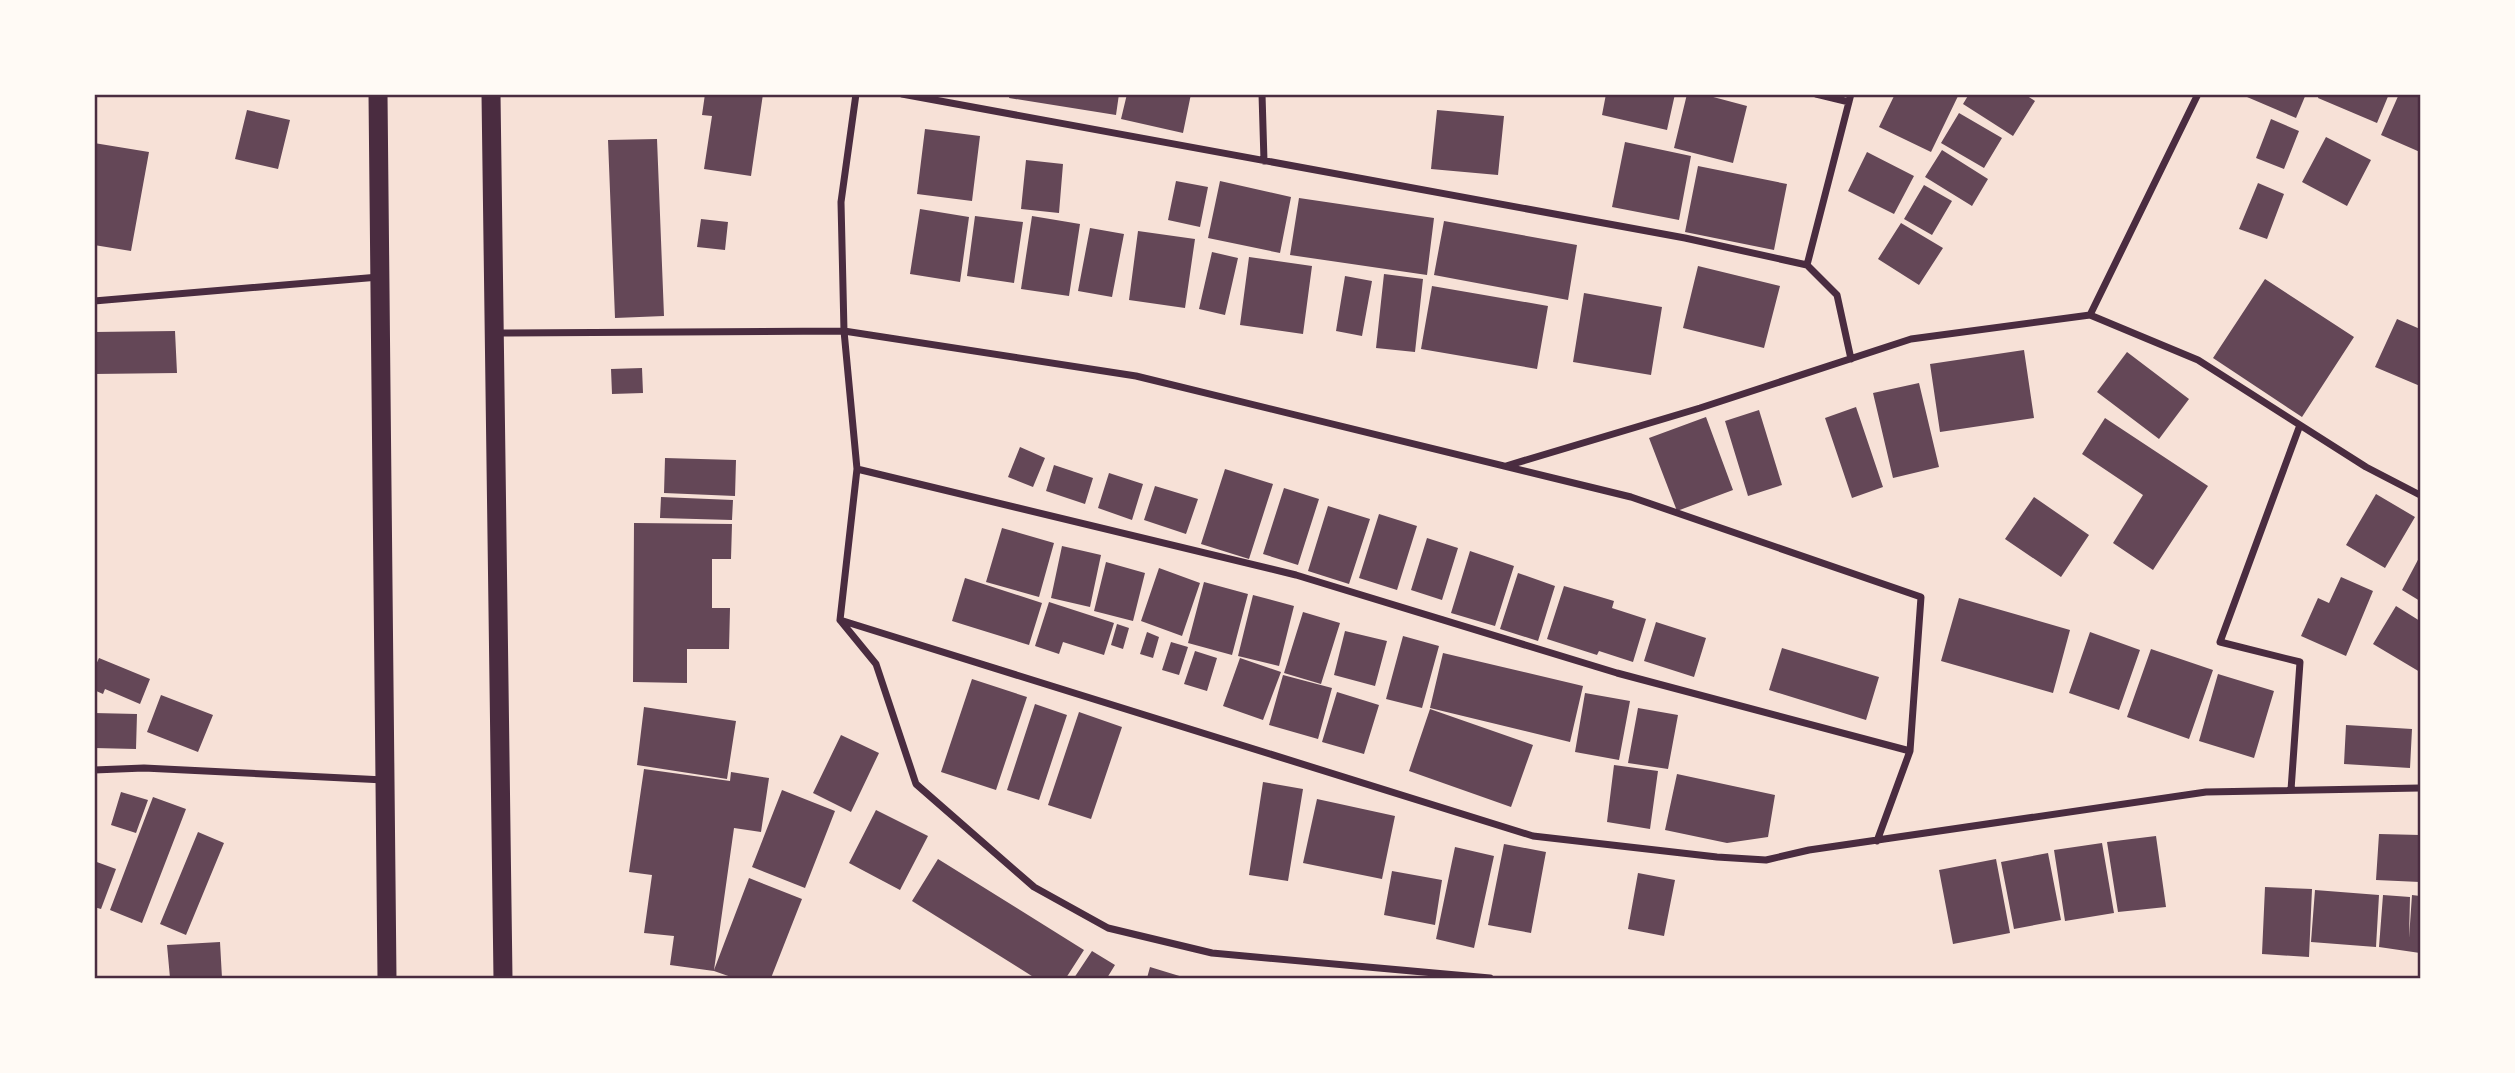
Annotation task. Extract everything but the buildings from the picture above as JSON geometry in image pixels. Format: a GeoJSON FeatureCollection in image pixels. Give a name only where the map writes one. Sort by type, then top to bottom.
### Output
{"type":"FeatureCollection","features":[{"type":"Feature","properties":{"kind":"highway"},"geometry":{"type":"LineString","coordinates":[[378,94],[387,978]]}},
{"type":"Feature","properties":{"kind":"highway"},"geometry":{"type":"LineString","coordinates":[[491,94],[503,978]]}},
{"type":"Feature","properties":{"kind":"street"},"geometry":{"type":"LineString","coordinates":[[856,94],[841,202],[844,331],[857,469],[841,621],[876,664],[916,784],[1034,887],[1108,928],[1212,953],[1490,978]]}},
{"type":"Feature","properties":{"kind":"street"},"geometry":{"type":"LineString","coordinates":[[902,94],[1672,236],[1807,265],[1837,295],[1851,359]]}},
{"type":"Feature","properties":{"kind":"street"},"geometry":{"type":"LineString","coordinates":[[1262,94],[1264,161]]}},
{"type":"Feature","properties":{"kind":"street"},"geometry":{"type":"LineString","coordinates":[[1807,265],[1850,98],[1816,94]]}},
{"type":"Feature","properties":{"kind":"street"},"geometry":{"type":"LineString","coordinates":[[2090,314],[2198,94]]}},
{"type":"Feature","properties":{"kind":"street"},"geometry":{"type":"LineString","coordinates":[[94,301],[380,276]]}},
{"type":"Feature","properties":{"kind":"street"},"geometry":{"type":"LineString","coordinates":[[1505,466],[1700,408],[1911,339],[2090,314],[2198,360],[2366,467],[2420,495]]}},
{"type":"Feature","properties":{"kind":"street"},"geometry":{"type":"LineString","coordinates":[[494,333],[844,331],[1136,376],[1631,497],[1921,597],[1910,751],[1877,841]]}},
{"type":"Feature","properties":{"kind":"street"},"geometry":{"type":"LineString","coordinates":[[2291,790],[2301,662],[2220,642],[2300,425]]}},
{"type":"Feature","properties":{"kind":"street"},"geometry":{"type":"LineString","coordinates":[[857,469],[1296,575],[1617,673],[1910,751]]}},
{"type":"Feature","properties":{"kind":"street"},"geometry":{"type":"LineString","coordinates":[[841,621],[1533,836],[1717,857],[1766,860],[1809,850],[2206,792],[2420,788]]}},
{"type":"Feature","properties":{"kind":"street"},"geometry":{"type":"LineString","coordinates":[[94,770],[144,768],[385,780]]}}]}
